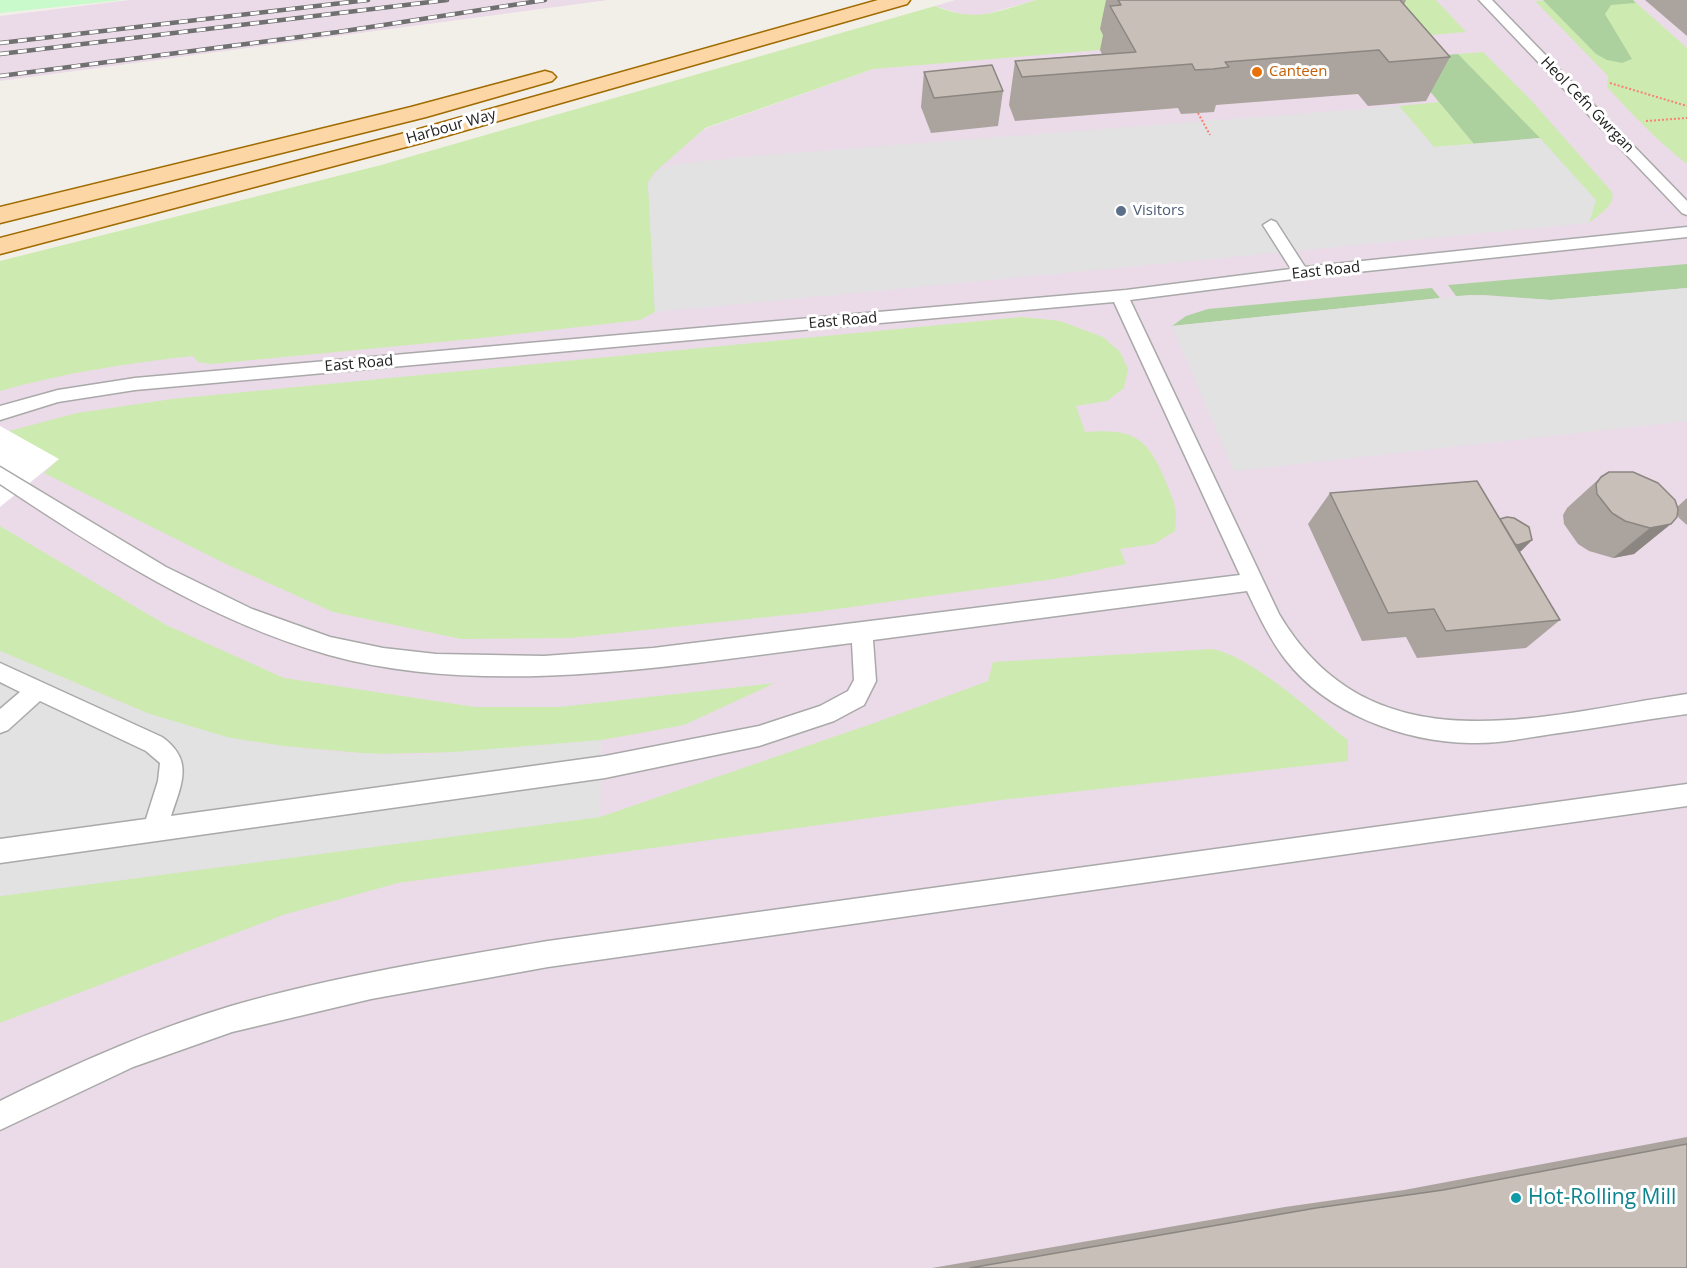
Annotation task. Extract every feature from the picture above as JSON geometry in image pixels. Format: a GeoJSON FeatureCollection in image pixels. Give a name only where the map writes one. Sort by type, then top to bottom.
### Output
{"type":"FeatureCollection","features":[{"type":"Feature","properties":{"kind":"main road","name":"Harbour Way"},"geometry":{"type":"LineString","coordinates":[[0,246],[413,138],[900,0]]}},
{"type":"Feature","properties":{"kind":"main road","name":"Harbour Way"},"geometry":{"type":"LineString","coordinates":[[0,215],[418,112],[564,72]]}},
{"type":"Feature","properties":{"kind":"lane","name":"Heol Cefn Gwrgan"},"geometry":{"type":"LineString","coordinates":[[1485,0],[1687,210]]}},
{"type":"Feature","properties":{"kind":"lane"},"geometry":{"type":"LineString","coordinates":[[1271,225],[1301,273]]}},
{"type":"Feature","properties":{"kind":"lane","name":"East Road"},"geometry":{"type":"LineString","coordinates":[[0,412],[58,396],[135,384],[1120,296],[1301,273],[1687,232]]}},
{"type":"Feature","properties":{"kind":"lane"},"geometry":{"type":"LineString","coordinates":[[1120,296],[1254,582],[1280,632],[1302,663],[1325,685],[1351,703],[1419,727],[1466,733],[1503,731],[1687,704]]}},
{"type":"Feature","properties":{"kind":"lane"},"geometry":{"type":"LineString","coordinates":[[0,474],[64,517],[218,603],[306,639],[370,655],[402,660],[473,665],[668,657],[862,634],[1254,582]]}},
{"type":"Feature","properties":{"kind":"lane"},"geometry":{"type":"LineString","coordinates":[[0,852],[605,767],[759,736],[826,714],[856,698],[865,681],[862,634]]}},
{"type":"Feature","properties":{"kind":"lane"},"geometry":{"type":"LineString","coordinates":[[0,672],[36,691],[154,744],[170,757],[172,765],[170,780],[154,830]]}},
{"type":"Feature","properties":{"kind":"lane"},"geometry":{"type":"LineString","coordinates":[[0,723],[36,691]]}},
{"type":"Feature","properties":{"kind":"lane"},"geometry":{"type":"LineString","coordinates":[[0,1116],[48,1091],[200,1030],[265,1010],[418,976],[548,954],[1687,795]]}},
{"type":"Feature","properties":{"kind":"path"},"geometry":{"type":"LineString","coordinates":[[1608,83],[1687,106]]}},
{"type":"Feature","properties":{"kind":"path"},"geometry":{"type":"LineString","coordinates":[[1198,113],[1210,135]]}},
{"type":"Feature","properties":{"kind":"shaded area"},"geometry":{"type":"Polygon","coordinates":[[[130,0],[608,0],[0,81],[0,16],[130,0]]]}},
{"type":"Feature","properties":{"kind":"shaded area"},"geometry":{"type":"Polygon","coordinates":[[[955,0],[1036,0],[980,16],[963,15],[935,6],[955,0]]]}},
{"type":"Feature","properties":{"kind":"shaded area"},"geometry":{"type":"Polygon","coordinates":[[[1114,0],[1687,0],[1687,1268],[0,1268],[0,379],[873,69],[1114,0]]]}},
{"type":"Feature","properties":{"kind":"shaded area","name":"Visitors"},"geometry":{"type":"Polygon","coordinates":[[[1399,106],[1434,147],[1540,138],[1596,200],[1589,223],[655,312],[648,182],[659,170],[672,165],[740,157],[1399,106]]]}},
{"type":"Feature","properties":{"kind":"shaded area"},"geometry":{"type":"Polygon","coordinates":[[[1687,288],[1687,421],[1234,471],[1172,326],[1470,295],[1551,300],[1687,288]]]}},
{"type":"Feature","properties":{"kind":"shaded area"},"geometry":{"type":"Polygon","coordinates":[[[0,651],[147,713],[230,738],[283,746],[334,752],[416,755],[602,740],[600,817],[0,896],[0,651]]]}},
{"type":"Feature","properties":{"kind":"green space"},"geometry":{"type":"Polygon","coordinates":[[[0,0],[123,0],[0,13],[0,0]]]}},
{"type":"Feature","properties":{"kind":"green space"},"geometry":{"type":"Polygon","coordinates":[[[1036,0],[1159,0],[1100,29],[1111,49],[873,69],[705,128],[654,173],[648,182],[655,312],[640,320],[211,364],[198,362],[193,356],[96,369],[0,391],[0,261],[381,165],[935,6],[975,15],[997,12],[1036,0]]]}},
{"type":"Feature","properties":{"kind":"green space"},"geometry":{"type":"Polygon","coordinates":[[[1386,0],[1436,0],[1466,32],[1418,36],[1386,0]]]}},
{"type":"Feature","properties":{"kind":"green space"},"geometry":{"type":"Polygon","coordinates":[[[1543,0],[1633,0],[1636,3],[1611,5],[1605,14],[1632,59],[1622,63],[1607,60],[1596,54],[1543,0]]]}},
{"type":"Feature","properties":{"kind":"green space"},"geometry":{"type":"Polygon","coordinates":[[[1633,0],[1687,48],[1687,164],[1655,137],[1616,97],[1607,87],[1608,76],[1535,1],[1633,0]]]}},
{"type":"Feature","properties":{"kind":"green space"},"geometry":{"type":"Polygon","coordinates":[[[1483,52],[1530,99],[1612,192],[1613,197],[1609,206],[1589,223],[1596,200],[1458,54],[1483,52]]]}},
{"type":"Feature","properties":{"kind":"green space"},"geometry":{"type":"Polygon","coordinates":[[[1458,54],[1540,138],[1474,144],[1403,59],[1458,54]]]}},
{"type":"Feature","properties":{"kind":"green space"},"geometry":{"type":"Polygon","coordinates":[[[1439,102],[1474,144],[1434,147],[1399,106],[1439,102]]]}},
{"type":"Feature","properties":{"kind":"green space"},"geometry":{"type":"Polygon","coordinates":[[[1687,264],[1687,288],[1551,300],[1484,295],[1456,296],[1448,285],[1687,264]]]}},
{"type":"Feature","properties":{"kind":"green space"},"geometry":{"type":"Polygon","coordinates":[[[1432,288],[1440,298],[1172,326],[1186,316],[1208,309],[1432,288]]]}},
{"type":"Feature","properties":{"kind":"green space"},"geometry":{"type":"Polygon","coordinates":[[[1022,317],[1060,321],[1103,337],[1120,352],[1128,369],[1124,388],[1107,401],[1076,406],[1085,432],[1102,431],[1127,434],[1137,439],[1153,455],[1176,511],[1175,531],[1154,544],[1120,549],[1126,564],[1054,579],[815,612],[569,638],[461,639],[333,612],[226,564],[44,473],[58,460],[9,431],[77,413],[172,399],[1022,317]]]}},
{"type":"Feature","properties":{"kind":"green space"},"geometry":{"type":"Polygon","coordinates":[[[0,526],[166,625],[284,678],[475,707],[559,707],[775,683],[684,725],[602,740],[466,752],[372,754],[283,746],[230,738],[147,713],[0,651],[0,526]]]}},
{"type":"Feature","properties":{"kind":"green space"},"geometry":{"type":"Polygon","coordinates":[[[1212,649],[1228,654],[1264,674],[1348,740],[1348,761],[1001,800],[398,883],[283,915],[0,1023],[0,896],[600,817],[877,722],[988,681],[993,662],[1212,649]]]}},
{"type":"Feature","properties":{"kind":"pier"},"geometry":{"type":"Polygon","coordinates":[[[0,426],[59,459],[0,507],[0,426]]]}},
{"type":"Feature","properties":{"kind":"building"},"geometry":{"type":"Polygon","coordinates":[[[1118,0],[1400,0],[1450,57],[1389,62],[1379,50],[1225,62],[1229,67],[1213,69],[1195,70],[1192,64],[1022,77],[1015,61],[1136,52],[1110,6],[1121,5],[1118,0]]]}},
{"type":"Feature","properties":{"kind":"building"},"geometry":{"type":"Polygon","coordinates":[[[992,65],[1003,91],[934,98],[924,72],[992,65]]]}},
{"type":"Feature","properties":{"kind":"building"},"geometry":{"type":"Polygon","coordinates":[[[1609,472],[1633,472],[1658,483],[1675,500],[1678,509],[1677,517],[1671,524],[1650,528],[1625,521],[1612,513],[1597,494],[1596,484],[1609,472]]]}},
{"type":"Feature","properties":{"kind":"building"},"geometry":{"type":"Polygon","coordinates":[[[1477,481],[1560,620],[1446,631],[1434,609],[1388,613],[1330,493],[1477,481]]]}},
{"type":"Feature","properties":{"kind":"building"},"geometry":{"type":"Polygon","coordinates":[[[1514,518],[1529,527],[1532,540],[1515,544],[1500,519],[1514,518]]]}},
{"type":"Feature","properties":{"kind":"building","name":"Hot-Rolling Mill"},"geometry":{"type":"Polygon","coordinates":[[[1687,1144],[1687,1268],[970,1268],[1316,1208],[1443,1190],[1687,1144]]]}},
{"type":"Feature","properties":{"kind":"railway"},"geometry":{"type":"LineString","coordinates":[[0,43],[368,0]]}},
{"type":"Feature","properties":{"kind":"railway"},"geometry":{"type":"LineString","coordinates":[[0,54],[447,0]]}},
{"type":"Feature","properties":{"kind":"railway"},"geometry":{"type":"LineString","coordinates":[[0,76],[338,32],[545,0]]}},
{"type":"Feature","properties":{"kind":"place","name":"Canteen"},"geometry":{"type":"Point","coordinates":[1257,72]}},
{"type":"Feature","properties":{"kind":"place","name":"Visitors"},"geometry":{"type":"Point","coordinates":[1121,211]}},
{"type":"Feature","properties":{"kind":"place","name":"Hot-Rolling Mill"},"geometry":{"type":"Point","coordinates":[1516,1198]}}]}
